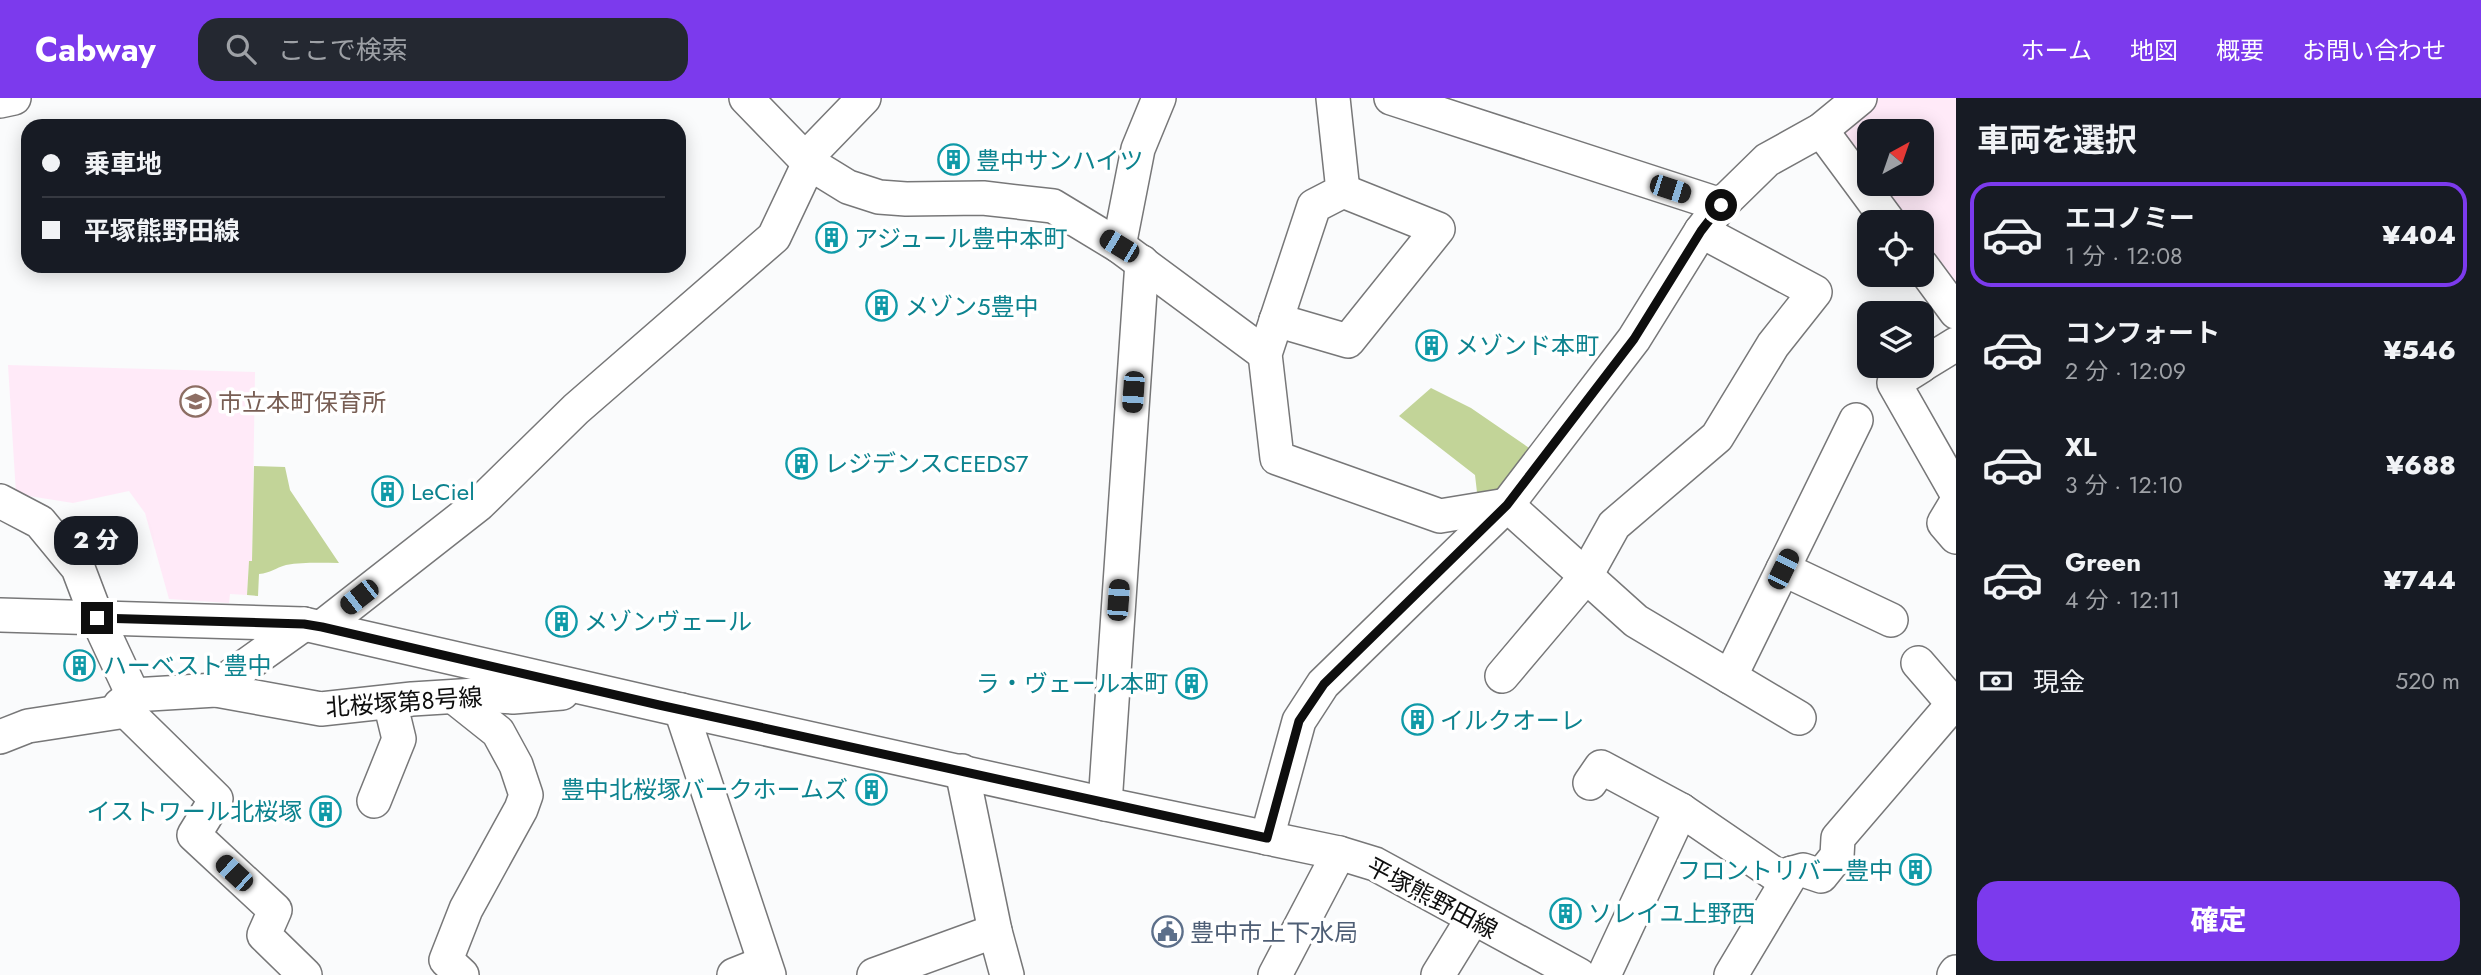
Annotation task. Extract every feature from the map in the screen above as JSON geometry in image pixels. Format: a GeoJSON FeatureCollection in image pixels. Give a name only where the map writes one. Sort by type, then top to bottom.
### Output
{"type":"FeatureCollection","features":[{"type":"Feature","properties":{"kind":"street"},"geometry":{"type":"LineString","coordinates":[[0,102],[14,98]]}},
{"type":"Feature","properties":{"kind":"street"},"geometry":{"type":"LineString","coordinates":[[746,98],[807,161],[848,187],[879,197],[906,200],[983,198],[1053,206],[1130,254],[1265,354]]}},
{"type":"Feature","properties":{"kind":"street"},"geometry":{"type":"LineString","coordinates":[[216,690],[223,682],[313,625],[479,504],[576,410],[774,237],[807,161],[864,98]]}},
{"type":"Feature","properties":{"kind":"street"},"geometry":{"type":"LineString","coordinates":[[1105,804],[1130,254],[1138,149],[1159,98]]}},
{"type":"Feature","properties":{"kind":"street"},"geometry":{"type":"LineString","coordinates":[[1333,98],[1343,191]]}},
{"type":"Feature","properties":{"kind":"street"},"geometry":{"type":"LineString","coordinates":[[1391,98],[1711,218],[1815,292],[1773,345],[1717,437],[1614,525],[1586,576],[1502,676]]}},
{"type":"Feature","properties":{"kind":"street"},"geometry":{"type":"LineString","coordinates":[[1267,838],[1299,721],[1324,684],[1507,505],[1634,339],[1711,218],[1767,160],[1821,130],[1860,98]]}},
{"type":"Feature","properties":{"kind":"street"},"geometry":{"type":"LineString","coordinates":[[1821,130],[1880,210]]}},
{"type":"Feature","properties":{"kind":"street"},"geometry":{"type":"LineString","coordinates":[[1276,320],[1348,341],[1438,229],[1343,191],[1314,206],[1276,320],[1265,354],[1277,458],[1440,516],[1507,505]]}},
{"type":"Feature","properties":{"kind":"street"},"geometry":{"type":"LineString","coordinates":[[1934,282],[1956,312]]}},
{"type":"Feature","properties":{"kind":"street"},"geometry":{"type":"LineString","coordinates":[[1934,358],[1956,344]]}},
{"type":"Feature","properties":{"kind":"street"},"geometry":{"type":"LineString","coordinates":[[1902,378],[1894,383],[1956,492]]}},
{"type":"Feature","properties":{"kind":"street"},"geometry":{"type":"LineString","coordinates":[[1730,677],[1856,419]]}},
{"type":"Feature","properties":{"kind":"street"},"geometry":{"type":"LineString","coordinates":[[0,501],[40,522],[78,568],[130,703],[216,799],[194,835],[275,910],[264,936],[305,975]]}},
{"type":"Feature","properties":{"kind":"street"},"geometry":{"type":"LineString","coordinates":[[1956,503],[1944,523],[1956,537]]}},
{"type":"Feature","properties":{"kind":"street"},"geometry":{"type":"LineString","coordinates":[[1507,505],[1636,621],[1799,718]]}},
{"type":"Feature","properties":{"kind":"street"},"geometry":{"type":"LineString","coordinates":[[1783,569],[1891,620]]}},
{"type":"Feature","properties":{"kind":"street","name":"平塚熊野田線"},"geometry":{"type":"LineString","coordinates":[[0,615],[313,625],[681,710],[1339,853],[1375,864],[1578,975]]}},
{"type":"Feature","properties":{"kind":"street"},"geometry":{"type":"LineString","coordinates":[[1590,783],[1601,767],[1681,810],[1779,877],[1803,870],[1821,876],[1837,856],[1839,838],[1954,706],[1918,663]]}},
{"type":"Feature","properties":{"kind":"street","name":"北桜塚第8号線"},"geometry":{"type":"LineString","coordinates":[[0,737],[28,726],[130,703],[216,690],[321,709],[454,697],[513,697],[592,690]]}},
{"type":"Feature","properties":{"kind":"street"},"geometry":{"type":"LineString","coordinates":[[454,697],[498,732],[516,765],[526,795],[466,909],[446,960],[462,975]]}},
{"type":"Feature","properties":{"kind":"street"},"geometry":{"type":"LineString","coordinates":[[374,801],[400,739],[390,702]]}},
{"type":"Feature","properties":{"kind":"street"},"geometry":{"type":"LineString","coordinates":[[681,710],[766,969],[734,975]]}},
{"type":"Feature","properties":{"kind":"street"},"geometry":{"type":"LineString","coordinates":[[962,771],[995,931],[1007,975]]}},
{"type":"Feature","properties":{"kind":"street"},"geometry":{"type":"LineString","coordinates":[[1604,975],[1681,810]]}},
{"type":"Feature","properties":{"kind":"street"},"geometry":{"type":"LineString","coordinates":[[1275,975],[1339,853]]}},
{"type":"Feature","properties":{"kind":"street"},"geometry":{"type":"LineString","coordinates":[[1731,975],[1792,873]]}},
{"type":"Feature","properties":{"kind":"street"},"geometry":{"type":"LineString","coordinates":[[1438,975],[1473,918]]}},
{"type":"Feature","properties":{"kind":"street"},"geometry":{"type":"LineString","coordinates":[[874,975],[995,931]]}},
{"type":"Feature","properties":{"kind":"shaded area"},"geometry":{"type":"Polygon","coordinates":[[[1875,98],[1956,98],[1956,300],[1934,270],[1934,210],[1890,210],[1879,196],[1934,196],[1934,119],[1857,119],[1857,160],[1838,125],[1875,98]]]}},
{"type":"Feature","properties":{"kind":"shaded area"},"geometry":{"type":"Polygon","coordinates":[[[8,365],[255,372],[252,561],[249,562],[247,595],[230,594],[229,603],[169,599],[145,513],[129,491],[73,503],[16,494],[8,365]]]}},
{"type":"Feature","properties":{"kind":"green space"},"geometry":{"type":"Polygon","coordinates":[[[1431,388],[1471,408],[1538,454],[1518,481],[1478,501],[1475,475],[1399,416],[1431,388]]]}},
{"type":"Feature","properties":{"kind":"green space"},"geometry":{"type":"Polygon","coordinates":[[[254,466],[285,467],[290,490],[339,563],[292,564],[259,574],[258,596],[247,595],[249,561],[252,561],[254,466]]]}},
{"type":"Feature","properties":{"kind":"place","name":"豊中サンハイツ"},"geometry":{"type":"Point","coordinates":[953,160]}},
{"type":"Feature","properties":{"kind":"place","name":"アジュール豊中本町"},"geometry":{"type":"Point","coordinates":[831,238]}},
{"type":"Feature","properties":{"kind":"place","name":"メゾン5豊中"},"geometry":{"type":"Point","coordinates":[882,306]}},
{"type":"Feature","properties":{"kind":"place","name":"メゾンド本町"},"geometry":{"type":"Point","coordinates":[1432,345]}},
{"type":"Feature","properties":{"kind":"place","name":"市立本町保育所"},"geometry":{"type":"Point","coordinates":[195,402]}},
{"type":"Feature","properties":{"kind":"place","name":"レジデンスCEEDS7"},"geometry":{"type":"Point","coordinates":[801,463]}},
{"type":"Feature","properties":{"kind":"place","name":"LeCiel"},"geometry":{"type":"Point","coordinates":[388,491]}},
{"type":"Feature","properties":{"kind":"place","name":"メゾンヴェール"},"geometry":{"type":"Point","coordinates":[561,621]}},
{"type":"Feature","properties":{"kind":"place","name":"ハーベスト豊中"},"geometry":{"type":"Point","coordinates":[80,665]}},
{"type":"Feature","properties":{"kind":"place","name":"ラ・ヴェール本町"},"geometry":{"type":"Point","coordinates":[1191,683]}},
{"type":"Feature","properties":{"kind":"place","name":"イルクオーレ"},"geometry":{"type":"Point","coordinates":[1417,720]}},
{"type":"Feature","properties":{"kind":"place","name":"豊中北桜塚バークホームズ"},"geometry":{"type":"Point","coordinates":[871,789]}},
{"type":"Feature","properties":{"kind":"place","name":"イストワール北桜塚"},"geometry":{"type":"Point","coordinates":[325,811]}},
{"type":"Feature","properties":{"kind":"place","name":"フロントリバー豊中"},"geometry":{"type":"Point","coordinates":[1916,870]}},
{"type":"Feature","properties":{"kind":"place","name":"ソレイユ上野西"},"geometry":{"type":"Point","coordinates":[1565,913]}},
{"type":"Feature","properties":{"kind":"place","name":"豊中市上下水局"},"geometry":{"type":"Point","coordinates":[1167,932]}},
{"type":"Feature","properties":{"kind":"route"},"geometry":{"type":"LineString","coordinates":[[97,618],[304,624],[322,627],[659,705],[1267,838],[1299,721],[1324,684],[1507,505],[1634,339],[1701,231],[1721,205]]}}]}
